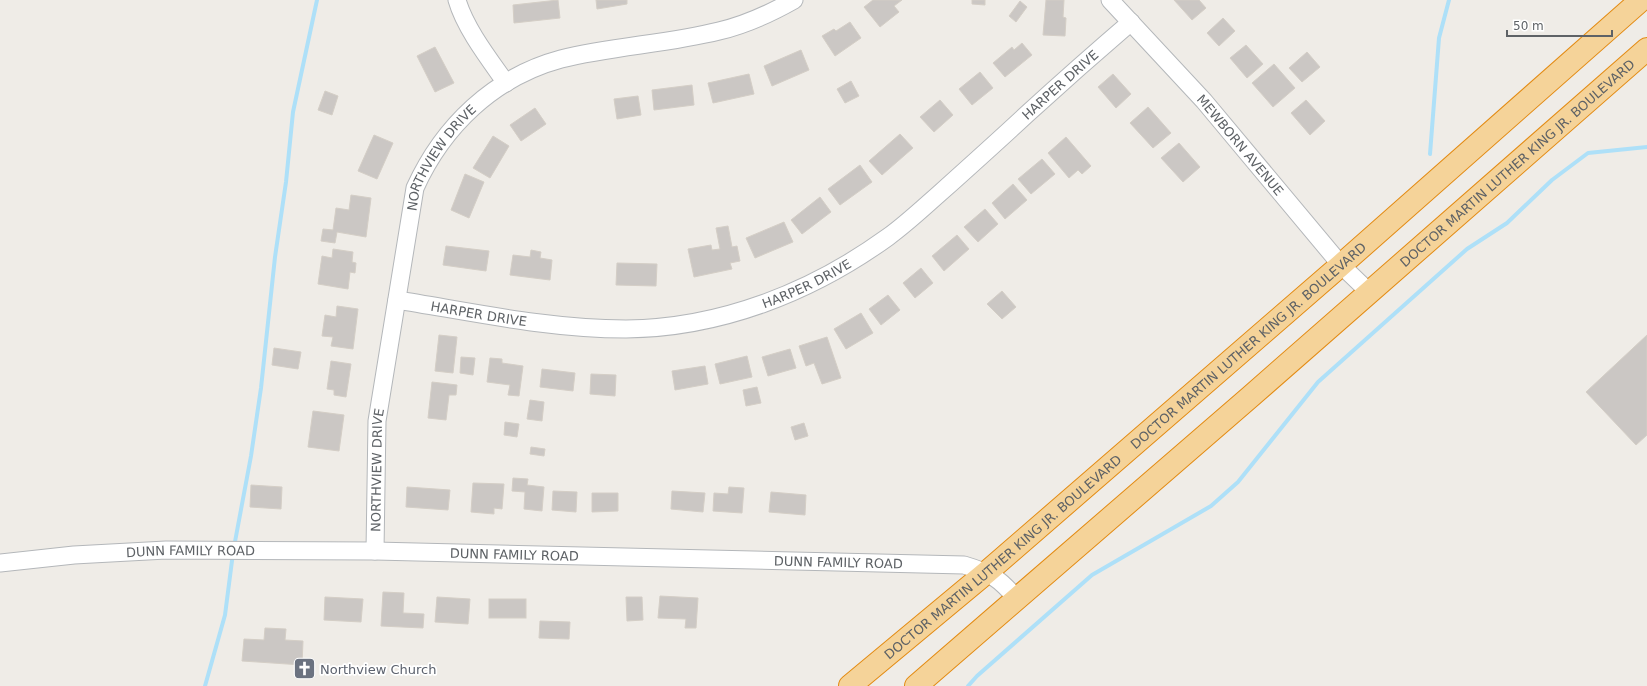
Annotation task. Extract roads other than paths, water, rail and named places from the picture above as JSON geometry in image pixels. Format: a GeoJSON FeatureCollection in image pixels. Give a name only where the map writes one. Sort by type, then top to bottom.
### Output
{"type":"FeatureCollection","features":[{"type":"Feature","properties":{"kind":"highway","name":"DOCTOR MARTIN LUTHER KING JR. BOULEVARD"},"geometry":{"type":"LineString","coordinates":[[850,686],[987,572],[1341,265],[1641,0]]}},
{"type":"Feature","properties":{"kind":"highway","name":"DOCTOR MARTIN LUTHER KING JR. BOULEVARD"},"geometry":{"type":"LineString","coordinates":[[916,686],[1647,49]]}},
{"type":"Feature","properties":{"kind":"street"},"geometry":{"type":"LineString","coordinates":[[456,0],[460,12],[506,83]]}},
{"type":"Feature","properties":{"kind":"street","name":"NORTHVIEW DRIVE"},"geometry":{"type":"LineString","coordinates":[[375,551],[377,421],[414,188],[441,142],[452,127],[479,102],[506,83],[526,72],[561,59],[689,38],[720,31],[751,21],[794,0]]}},
{"type":"Feature","properties":{"kind":"street","name":"MEWBORN AVENUE"},"geometry":{"type":"LineString","coordinates":[[1110,0],[1204,101],[1341,265],[1369,292]]}},
{"type":"Feature","properties":{"kind":"street","name":"HARPER DRIVE"},"geometry":{"type":"LineString","coordinates":[[397,300],[532,322],[576,327],[626,329],[693,322],[735,313],[769,301],[816,282],[854,260],[890,236],[989,150],[1059,84],[1131,22]]}},
{"type":"Feature","properties":{"kind":"street","name":"DUNN FAMILY ROAD"},"geometry":{"type":"LineString","coordinates":[[0,563],[74,555],[166,550],[375,551],[964,565],[987,572],[1002,583],[1017,599]]}},
{"type":"Feature","properties":{"kind":"waterway"},"geometry":{"type":"LineString","coordinates":[[234,547],[251,456],[261,388],[293,112],[317,0]]}},
{"type":"Feature","properties":{"kind":"waterway"},"geometry":{"type":"LineString","coordinates":[[1430,154],[1439,38],[1449,0]]}},
{"type":"Feature","properties":{"kind":"waterway"},"geometry":{"type":"LineString","coordinates":[[968,686],[977,676],[1092,575],[1211,506],[1238,482],[1318,382],[1467,249],[1507,223],[1552,180],[1588,153],[1647,147]]}},
{"type":"Feature","properties":{"kind":"waterway"},"geometry":{"type":"LineString","coordinates":[[205,686],[225,615],[233,553]]}},
{"type":"Feature","properties":{"kind":"place","name":"Northview Church"},"geometry":{"type":"Point","coordinates":[305,669]}}]}
